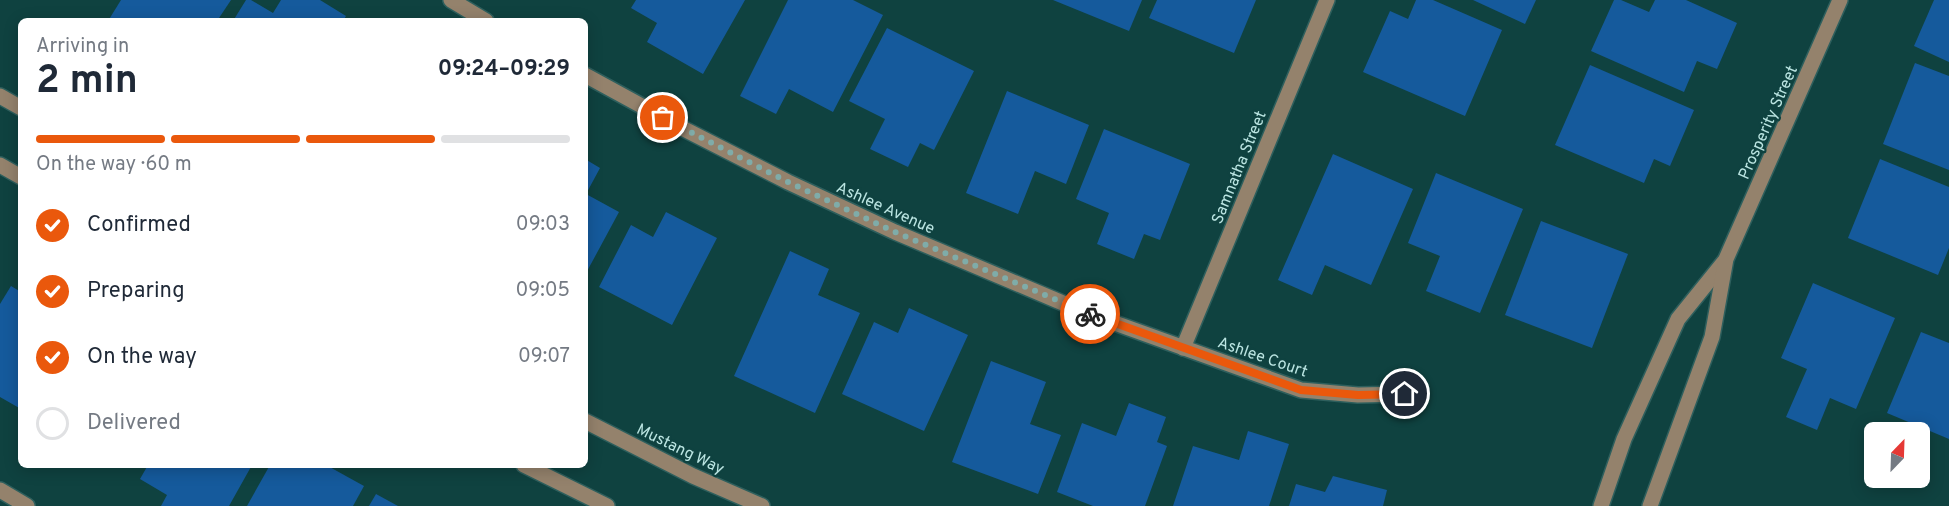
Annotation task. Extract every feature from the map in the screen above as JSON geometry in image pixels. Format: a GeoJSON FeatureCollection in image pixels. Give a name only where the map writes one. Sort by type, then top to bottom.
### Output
{"type":"FeatureCollection","features":[{"type":"Feature","properties":{"kind":"street"},"geometry":{"type":"LineString","coordinates":[[451,0],[481,18]]}},
{"type":"Feature","properties":{"kind":"street","name":"Samnatha Street"},"geometry":{"type":"LineString","coordinates":[[1183,348],[1327,0]]}},
{"type":"Feature","properties":{"kind":"street","name":"Prosperity Street"},"geometry":{"type":"LineString","coordinates":[[1650,506],[1712,337],[1726,259],[1840,0]]}},
{"type":"Feature","properties":{"kind":"street","name":"Ashlee Avenue"},"geometry":{"type":"LineString","coordinates":[[588,77],[788,182],[895,232],[1084,312],[1183,348]]}},
{"type":"Feature","properties":{"kind":"street"},"geometry":{"type":"LineString","coordinates":[[0,96],[18,106]]}},
{"type":"Feature","properties":{"kind":"street"},"geometry":{"type":"LineString","coordinates":[[0,165],[18,175]]}},
{"type":"Feature","properties":{"kind":"street","name":"Prosperity Street"},"geometry":{"type":"LineString","coordinates":[[1601,506],[1624,439],[1678,319],[1726,259]]}},
{"type":"Feature","properties":{"kind":"street","name":"Ashlee Court"},"geometry":{"type":"LineString","coordinates":[[1183,348],[1301,390],[1358,395],[1405,394]]}},
{"type":"Feature","properties":{"kind":"street","name":"Mustang Way"},"geometry":{"type":"LineString","coordinates":[[588,423],[693,476],[762,506]]}},
{"type":"Feature","properties":{"kind":"street"},"geometry":{"type":"LineString","coordinates":[[530,468],[607,506]]}},
{"type":"Feature","properties":{"kind":"street"},"geometry":{"type":"LineString","coordinates":[[0,490],[27,506]]}},
{"type":"Feature","properties":{"kind":"building"},"geometry":{"type":"Polygon","coordinates":[[[121,0],[231,0],[219,18],[110,18],[121,0]]]}},
{"type":"Feature","properties":{"kind":"building"},"geometry":{"type":"Polygon","coordinates":[[[246,0],[251,0],[273,13],[281,0],[320,0],[346,16],[345,18],[235,18],[246,0]]]}},
{"type":"Feature","properties":{"kind":"building"},"geometry":{"type":"Polygon","coordinates":[[[636,0],[745,0],[703,74],[647,42],[657,23],[631,8],[636,0]]]}},
{"type":"Feature","properties":{"kind":"building"},"geometry":{"type":"Polygon","coordinates":[[[788,0],[853,0],[883,15],[833,112],[789,89],[776,114],[740,96],[788,0]]]}},
{"type":"Feature","properties":{"kind":"building"},"geometry":{"type":"Polygon","coordinates":[[[1053,0],[1142,0],[1129,31],[1053,0]]]}},
{"type":"Feature","properties":{"kind":"building"},"geometry":{"type":"Polygon","coordinates":[[[1157,0],[1256,0],[1234,53],[1149,18],[1157,0]]]}},
{"type":"Feature","properties":{"kind":"building"},"geometry":{"type":"Polygon","coordinates":[[[1416,0],[1433,0],[1502,30],[1465,116],[1363,72],[1390,11],[1408,19],[1416,0]]]}},
{"type":"Feature","properties":{"kind":"building"},"geometry":{"type":"Polygon","coordinates":[[[1473,0],[1536,0],[1525,24],[1473,0]]]}},
{"type":"Feature","properties":{"kind":"building"},"geometry":{"type":"Polygon","coordinates":[[[1614,0],[1621,0],[1649,12],[1655,0],[1686,0],[1737,23],[1717,69],[1697,61],[1684,92],[1591,51],[1614,0]]]}},
{"type":"Feature","properties":{"kind":"building"},"geometry":{"type":"Polygon","coordinates":[[[1934,0],[1949,0],[1949,62],[1914,46],[1934,0]]]}},
{"type":"Feature","properties":{"kind":"building"},"geometry":{"type":"Polygon","coordinates":[[[887,28],[974,71],[934,150],[920,143],[908,167],[870,149],[885,119],[849,101],[887,28]]]}},
{"type":"Feature","properties":{"kind":"building"},"geometry":{"type":"Polygon","coordinates":[[[1915,63],[1949,76],[1949,170],[1883,144],[1915,63]]]}},
{"type":"Feature","properties":{"kind":"building"},"geometry":{"type":"Polygon","coordinates":[[[1590,65],[1694,110],[1670,166],[1654,159],[1644,183],[1555,145],[1590,65]]]}},
{"type":"Feature","properties":{"kind":"building"},"geometry":{"type":"Polygon","coordinates":[[[1007,91],[1089,125],[1066,184],[1035,171],[1018,214],[966,193],[1007,91]]]}},
{"type":"Feature","properties":{"kind":"building"},"geometry":{"type":"Polygon","coordinates":[[[1104,129],[1190,164],[1160,240],[1144,234],[1134,259],[1097,244],[1109,213],[1076,199],[1104,129]]]}},
{"type":"Feature","properties":{"kind":"building"},"geometry":{"type":"Polygon","coordinates":[[[1333,154],[1413,189],[1371,285],[1325,265],[1312,295],[1278,280],[1333,154]]]}},
{"type":"Feature","properties":{"kind":"building"},"geometry":{"type":"Polygon","coordinates":[[[1880,159],[1949,187],[1949,248],[1938,275],[1848,238],[1880,159]]]}},
{"type":"Feature","properties":{"kind":"building"},"geometry":{"type":"Polygon","coordinates":[[[588,161],[600,168],[588,190],[588,161]]]}},
{"type":"Feature","properties":{"kind":"building"},"geometry":{"type":"Polygon","coordinates":[[[1436,173],[1523,209],[1480,313],[1426,291],[1440,256],[1408,243],[1436,173]]]}},
{"type":"Feature","properties":{"kind":"building"},"geometry":{"type":"Polygon","coordinates":[[[588,195],[619,212],[588,269],[588,195]]]}},
{"type":"Feature","properties":{"kind":"building"},"geometry":{"type":"Polygon","coordinates":[[[666,212],[717,238],[672,325],[599,287],[631,225],[653,237],[666,212]]]}},
{"type":"Feature","properties":{"kind":"building"},"geometry":{"type":"Polygon","coordinates":[[[1541,221],[1628,254],[1592,348],[1505,315],[1541,221]]]}},
{"type":"Feature","properties":{"kind":"building"},"geometry":{"type":"Polygon","coordinates":[[[790,251],[829,269],[818,295],[860,313],[815,413],[734,376],[790,251]]]}},
{"type":"Feature","properties":{"kind":"building"},"geometry":{"type":"Polygon","coordinates":[[[1813,283],[1895,318],[1856,409],[1830,398],[1817,430],[1786,417],[1807,369],[1781,358],[1813,283]]]}},
{"type":"Feature","properties":{"kind":"building"},"geometry":{"type":"Polygon","coordinates":[[[11,286],[18,290],[18,407],[0,397],[0,304],[11,286]]]}},
{"type":"Feature","properties":{"kind":"building"},"geometry":{"type":"Polygon","coordinates":[[[909,308],[968,335],[924,431],[842,394],[874,322],[898,333],[909,308]]]}},
{"type":"Feature","properties":{"kind":"building"},"geometry":{"type":"Polygon","coordinates":[[[1921,332],[1949,343],[1949,439],[1930,431],[1930,422],[1908,422],[1887,413],[1921,332]]]}},
{"type":"Feature","properties":{"kind":"building"},"geometry":{"type":"Polygon","coordinates":[[[991,361],[1046,382],[1030,424],[1061,435],[1038,494],[952,462],[991,361]]]}},
{"type":"Feature","properties":{"kind":"building"},"geometry":{"type":"Polygon","coordinates":[[[1129,403],[1166,417],[1157,442],[1167,446],[1145,506],[1093,506],[1057,492],[1082,423],[1116,436],[1129,403]]]}},
{"type":"Feature","properties":{"kind":"building"},"geometry":{"type":"Polygon","coordinates":[[[1248,431],[1289,444],[1269,506],[1173,506],[1193,446],[1239,460],[1248,431]]]}},
{"type":"Feature","properties":{"kind":"building"},"geometry":{"type":"Polygon","coordinates":[[[146,468],[250,468],[229,506],[161,506],[167,495],[140,479],[146,468]]]}},
{"type":"Feature","properties":{"kind":"building"},"geometry":{"type":"Polygon","coordinates":[[[268,468],[331,468],[364,486],[353,506],[247,506],[268,468]]]}},
{"type":"Feature","properties":{"kind":"building"},"geometry":{"type":"Polygon","coordinates":[[[1333,476],[1387,490],[1383,506],[1289,506],[1296,484],[1325,492],[1333,476]]]}},
{"type":"Feature","properties":{"kind":"building"},"geometry":{"type":"Polygon","coordinates":[[[376,494],[398,506],[369,506],[376,494]]]}},
{"type":"Feature","properties":{"kind":"way so far"},"geometry":{"type":"LineString","coordinates":[[663,118],[788,182],[895,232],[1090,314]]}},
{"type":"Feature","properties":{"kind":"route"},"geometry":{"type":"LineString","coordinates":[[1090,314],[1301,390],[1358,395],[1405,394]]}}]}
